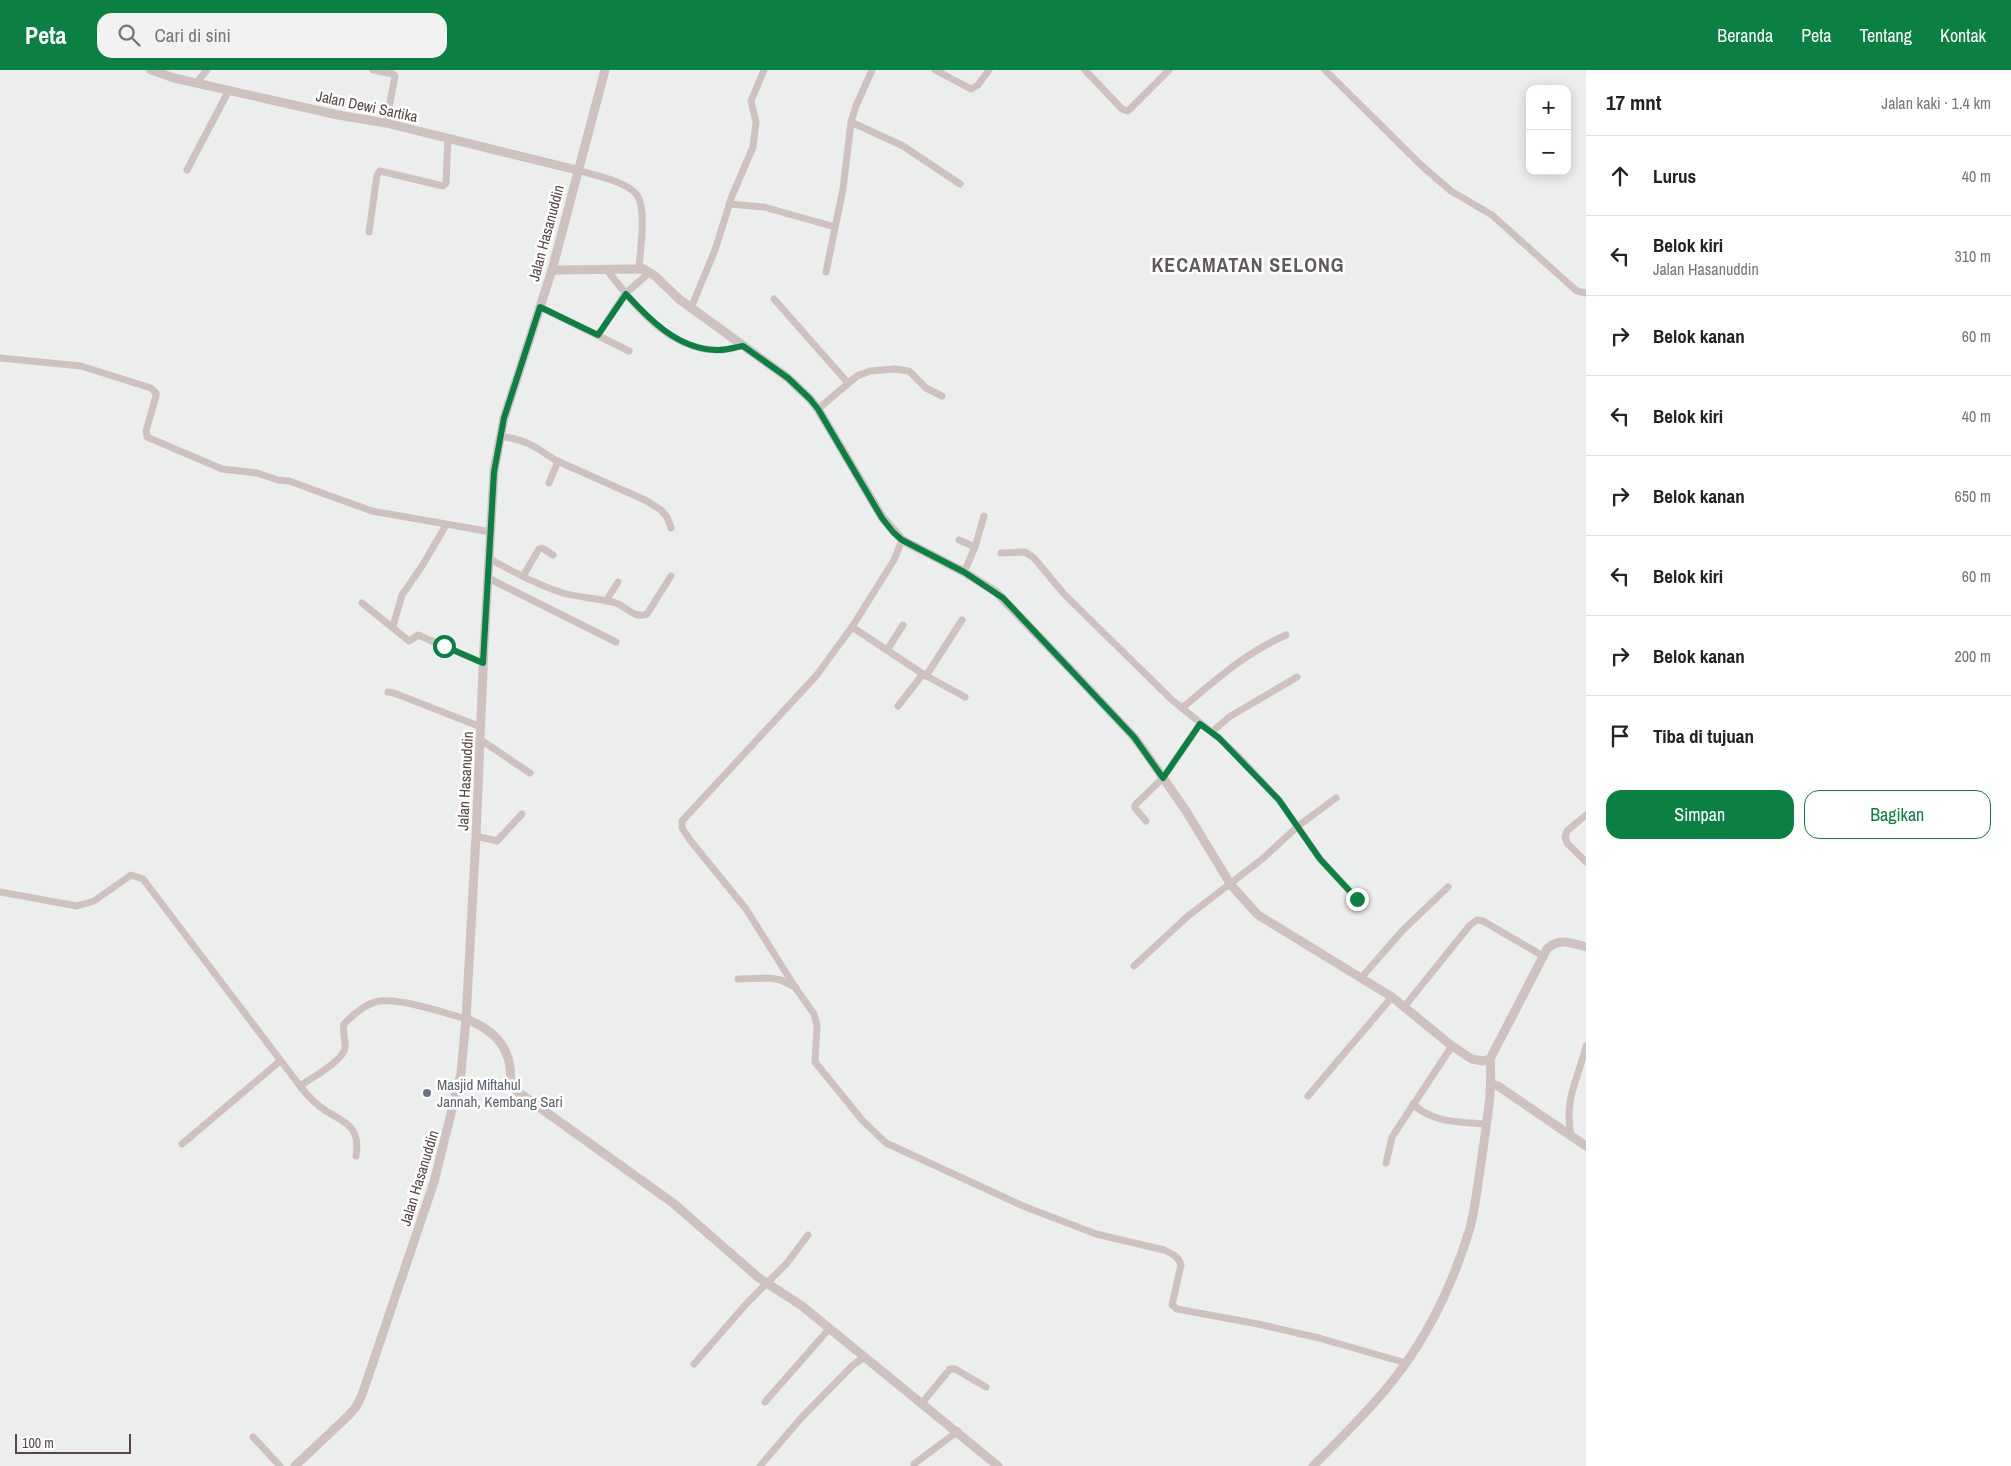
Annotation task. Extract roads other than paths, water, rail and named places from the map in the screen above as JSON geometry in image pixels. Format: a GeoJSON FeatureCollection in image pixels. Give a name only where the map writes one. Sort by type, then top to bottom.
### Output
{"type":"FeatureCollection","features":[{"type":"Feature","properties":{"kind":"street","name":"Jalan Dewi Sartika"},"geometry":{"type":"LineString","coordinates":[[151,70],[174,78],[338,115],[386,123],[577,170]]}},
{"type":"Feature","properties":{"kind":"street"},"geometry":{"type":"LineString","coordinates":[[197,82],[207,70]]}},
{"type":"Feature","properties":{"kind":"street"},"geometry":{"type":"LineString","coordinates":[[373,70],[396,76],[386,123]]}},
{"type":"Feature","properties":{"kind":"street","name":"Jalan Hasanuddin"},"geometry":{"type":"LineString","coordinates":[[295,1466],[356,1407],[367,1384],[422,1219],[442,1153],[459,1081],[466,1019],[494,472],[504,418],[552,270],[604,70]]}},
{"type":"Feature","properties":{"kind":"street"},"geometry":{"type":"LineString","coordinates":[[691,308],[715,250],[729,204],[755,138],[755,115],[751,101],[764,70]]}},
{"type":"Feature","properties":{"kind":"street"},"geometry":{"type":"LineString","coordinates":[[826,272],[843,189],[851,122],[872,70]]}},
{"type":"Feature","properties":{"kind":"street"},"geometry":{"type":"LineString","coordinates":[[935,70],[971,89],[978,85],[989,70]]}},
{"type":"Feature","properties":{"kind":"street"},"geometry":{"type":"LineString","coordinates":[[1085,70],[1122,109],[1128,111],[1169,70]]}},
{"type":"Feature","properties":{"kind":"street"},"geometry":{"type":"LineString","coordinates":[[1326,70],[1422,166],[1451,191],[1492,215],[1577,291],[1586,292]]}},
{"type":"Feature","properties":{"kind":"street"},"geometry":{"type":"LineString","coordinates":[[187,170],[229,90]]}},
{"type":"Feature","properties":{"kind":"street"},"geometry":{"type":"LineString","coordinates":[[851,122],[903,146],[960,184]]}},
{"type":"Feature","properties":{"kind":"street"},"geometry":{"type":"LineString","coordinates":[[369,232],[377,175],[380,171],[443,186],[446,183],[448,138]]}},
{"type":"Feature","properties":{"kind":"street"},"geometry":{"type":"LineString","coordinates":[[577,170],[624,185],[637,194],[642,208],[639,268]]}},
{"type":"Feature","properties":{"kind":"street"},"geometry":{"type":"LineString","coordinates":[[729,204],[764,207],[835,227]]}},
{"type":"Feature","properties":{"kind":"street"},"geometry":{"type":"LineString","coordinates":[[552,270],[639,268],[650,272],[691,308],[788,378],[818,409],[882,518],[902,540],[964,572],[1003,598],[1134,737],[1186,811],[1230,883],[1248,905],[1265,921],[1392,997],[1452,1046],[1478,1061],[1490,1059]]}},
{"type":"Feature","properties":{"kind":"street"},"geometry":{"type":"LineString","coordinates":[[607,270],[650,320],[676,338],[696,347],[718,350],[743,346]]}},
{"type":"Feature","properties":{"kind":"street"},"geometry":{"type":"LineString","coordinates":[[598,335],[626,294],[650,272]]}},
{"type":"Feature","properties":{"kind":"street"},"geometry":{"type":"LineString","coordinates":[[774,299],[848,383]]}},
{"type":"Feature","properties":{"kind":"street"},"geometry":{"type":"LineString","coordinates":[[540,307],[629,351]]}},
{"type":"Feature","properties":{"kind":"street"},"geometry":{"type":"LineString","coordinates":[[0,358],[80,366],[151,388],[156,393],[156,398],[146,432],[147,437],[222,469],[262,474],[278,480],[290,481],[372,511],[491,532]]}},
{"type":"Feature","properties":{"kind":"street"},"geometry":{"type":"LineString","coordinates":[[818,409],[864,372],[895,369],[909,371],[926,388],[942,396]]}},
{"type":"Feature","properties":{"kind":"street"},"geometry":{"type":"LineString","coordinates":[[501,436],[527,442],[558,461],[645,500],[661,510],[667,517],[671,528]]}},
{"type":"Feature","properties":{"kind":"street"},"geometry":{"type":"LineString","coordinates":[[549,483],[558,461]]}},
{"type":"Feature","properties":{"kind":"street"},"geometry":{"type":"LineString","coordinates":[[964,572],[975,548],[984,516]]}},
{"type":"Feature","properties":{"kind":"street"},"geometry":{"type":"LineString","coordinates":[[393,626],[402,595],[422,566],[446,524]]}},
{"type":"Feature","properties":{"kind":"street"},"geometry":{"type":"LineString","coordinates":[[902,540],[894,560],[852,627],[816,676],[682,821],[684,832],[746,909],[814,1014],[817,1025],[815,1062],[862,1120],[886,1143],[1023,1206],[1096,1234],[1174,1254],[1179,1259],[1181,1265],[1172,1305],[1177,1309],[1319,1338],[1406,1363]]}},
{"type":"Feature","properties":{"kind":"street"},"geometry":{"type":"LineString","coordinates":[[960,540],[975,548]]}},
{"type":"Feature","properties":{"kind":"street"},"geometry":{"type":"LineString","coordinates":[[524,576],[539,549],[542,548],[553,555]]}},
{"type":"Feature","properties":{"kind":"street"},"geometry":{"type":"LineString","coordinates":[[1002,553],[1025,552],[1034,558],[1064,594],[1182,708],[1238,756],[1279,800],[1320,859],[1357,899]]}},
{"type":"Feature","properties":{"kind":"street"},"geometry":{"type":"LineString","coordinates":[[490,559],[563,593],[618,604],[642,616],[646,614],[671,576]]}},
{"type":"Feature","properties":{"kind":"street"},"geometry":{"type":"LineString","coordinates":[[488,578],[616,642]]}},
{"type":"Feature","properties":{"kind":"street"},"geometry":{"type":"LineString","coordinates":[[606,602],[618,582]]}},
{"type":"Feature","properties":{"kind":"street"},"geometry":{"type":"LineString","coordinates":[[362,603],[393,626],[409,641],[418,635],[483,663]]}},
{"type":"Feature","properties":{"kind":"street"},"geometry":{"type":"LineString","coordinates":[[898,706],[924,675],[962,620]]}},
{"type":"Feature","properties":{"kind":"street"},"geometry":{"type":"LineString","coordinates":[[887,650],[903,625]]}},
{"type":"Feature","properties":{"kind":"street"},"geometry":{"type":"LineString","coordinates":[[852,627],[924,675],[965,697]]}},
{"type":"Feature","properties":{"kind":"street"},"geometry":{"type":"LineString","coordinates":[[1182,708],[1238,662],[1261,646],[1286,635]]}},
{"type":"Feature","properties":{"kind":"street"},"geometry":{"type":"LineString","coordinates":[[1212,732],[1238,711],[1297,677]]}},
{"type":"Feature","properties":{"kind":"street"},"geometry":{"type":"LineString","coordinates":[[388,692],[481,727]]}},
{"type":"Feature","properties":{"kind":"street"},"geometry":{"type":"LineString","coordinates":[[1146,820],[1135,808],[1135,805],[1163,778],[1200,724]]}},
{"type":"Feature","properties":{"kind":"street"},"geometry":{"type":"LineString","coordinates":[[481,740],[530,773]]}},
{"type":"Feature","properties":{"kind":"street"},"geometry":{"type":"LineString","coordinates":[[1134,966],[1188,916],[1261,860],[1298,826],[1336,798]]}},
{"type":"Feature","properties":{"kind":"street"},"geometry":{"type":"LineString","coordinates":[[476,839],[497,841],[522,814]]}},
{"type":"Feature","properties":{"kind":"street"},"geometry":{"type":"LineString","coordinates":[[1586,815],[1567,831],[1565,837],[1567,843],[1586,862]]}},
{"type":"Feature","properties":{"kind":"street"},"geometry":{"type":"LineString","coordinates":[[0,892],[77,906],[94,901],[131,875],[143,879],[300,1086],[318,1105],[349,1125],[356,1137],[356,1156]]}},
{"type":"Feature","properties":{"kind":"street"},"geometry":{"type":"LineString","coordinates":[[1360,978],[1403,930],[1448,887]]}},
{"type":"Feature","properties":{"kind":"street"},"geometry":{"type":"LineString","coordinates":[[1404,1007],[1470,925],[1477,920],[1483,921],[1543,956]]}},
{"type":"Feature","properties":{"kind":"street"},"geometry":{"type":"LineString","coordinates":[[1313,1466],[1362,1417],[1406,1363],[1431,1323],[1443,1298],[1470,1228],[1491,1084],[1490,1059],[1543,956],[1551,945],[1560,941],[1586,947]]}},
{"type":"Feature","properties":{"kind":"street"},"geometry":{"type":"LineString","coordinates":[[738,979],[769,978],[781,980],[795,986]]}},
{"type":"Feature","properties":{"kind":"street"},"geometry":{"type":"LineString","coordinates":[[1308,1096],[1392,997]]}},
{"type":"Feature","properties":{"kind":"street"},"geometry":{"type":"LineString","coordinates":[[300,1086],[343,1054],[346,1045],[344,1024],[374,1002],[386,1001],[424,1007],[466,1019],[488,1029],[500,1041],[507,1056],[513,1088],[673,1203],[767,1283],[802,1306],[958,1431],[998,1466]]}},
{"type":"Feature","properties":{"kind":"street"},"geometry":{"type":"LineString","coordinates":[[1386,1163],[1392,1136],[1452,1046]]}},
{"type":"Feature","properties":{"kind":"street"},"geometry":{"type":"LineString","coordinates":[[1571,1137],[1568,1119],[1570,1098],[1586,1046]]}},
{"type":"Feature","properties":{"kind":"street"},"geometry":{"type":"LineString","coordinates":[[182,1144],[280,1061]]}},
{"type":"Feature","properties":{"kind":"street"},"geometry":{"type":"LineString","coordinates":[[1491,1084],[1498,1086],[1586,1146]]}},
{"type":"Feature","properties":{"kind":"street"},"geometry":{"type":"LineString","coordinates":[[1413,1104],[1421,1113],[1441,1119],[1486,1124]]}},
{"type":"Feature","properties":{"kind":"street"},"geometry":{"type":"LineString","coordinates":[[694,1364],[747,1303],[787,1263],[808,1235]]}},
{"type":"Feature","properties":{"kind":"street"},"geometry":{"type":"LineString","coordinates":[[765,1402],[829,1329]]}},
{"type":"Feature","properties":{"kind":"street"},"geometry":{"type":"LineString","coordinates":[[760,1466],[802,1417],[849,1369],[865,1357]]}},
{"type":"Feature","properties":{"kind":"street"},"geometry":{"type":"LineString","coordinates":[[922,1402],[950,1369],[955,1369],[986,1387]]}},
{"type":"Feature","properties":{"kind":"street"},"geometry":{"type":"LineString","coordinates":[[914,1464],[958,1431]]}},
{"type":"Feature","properties":{"kind":"street"},"geometry":{"type":"LineString","coordinates":[[253,1437],[280,1466]]}},
{"type":"Feature","properties":{"kind":"place","name":"Masjid Miftahul Jannah, Kembang Sari"},"geometry":{"type":"Point","coordinates":[427,1093]}},
{"type":"Feature","properties":{"kind":"district","name":"KECAMATAN SELONG"},"geometry":{"type":"Point","coordinates":[1248,264]}}]}
